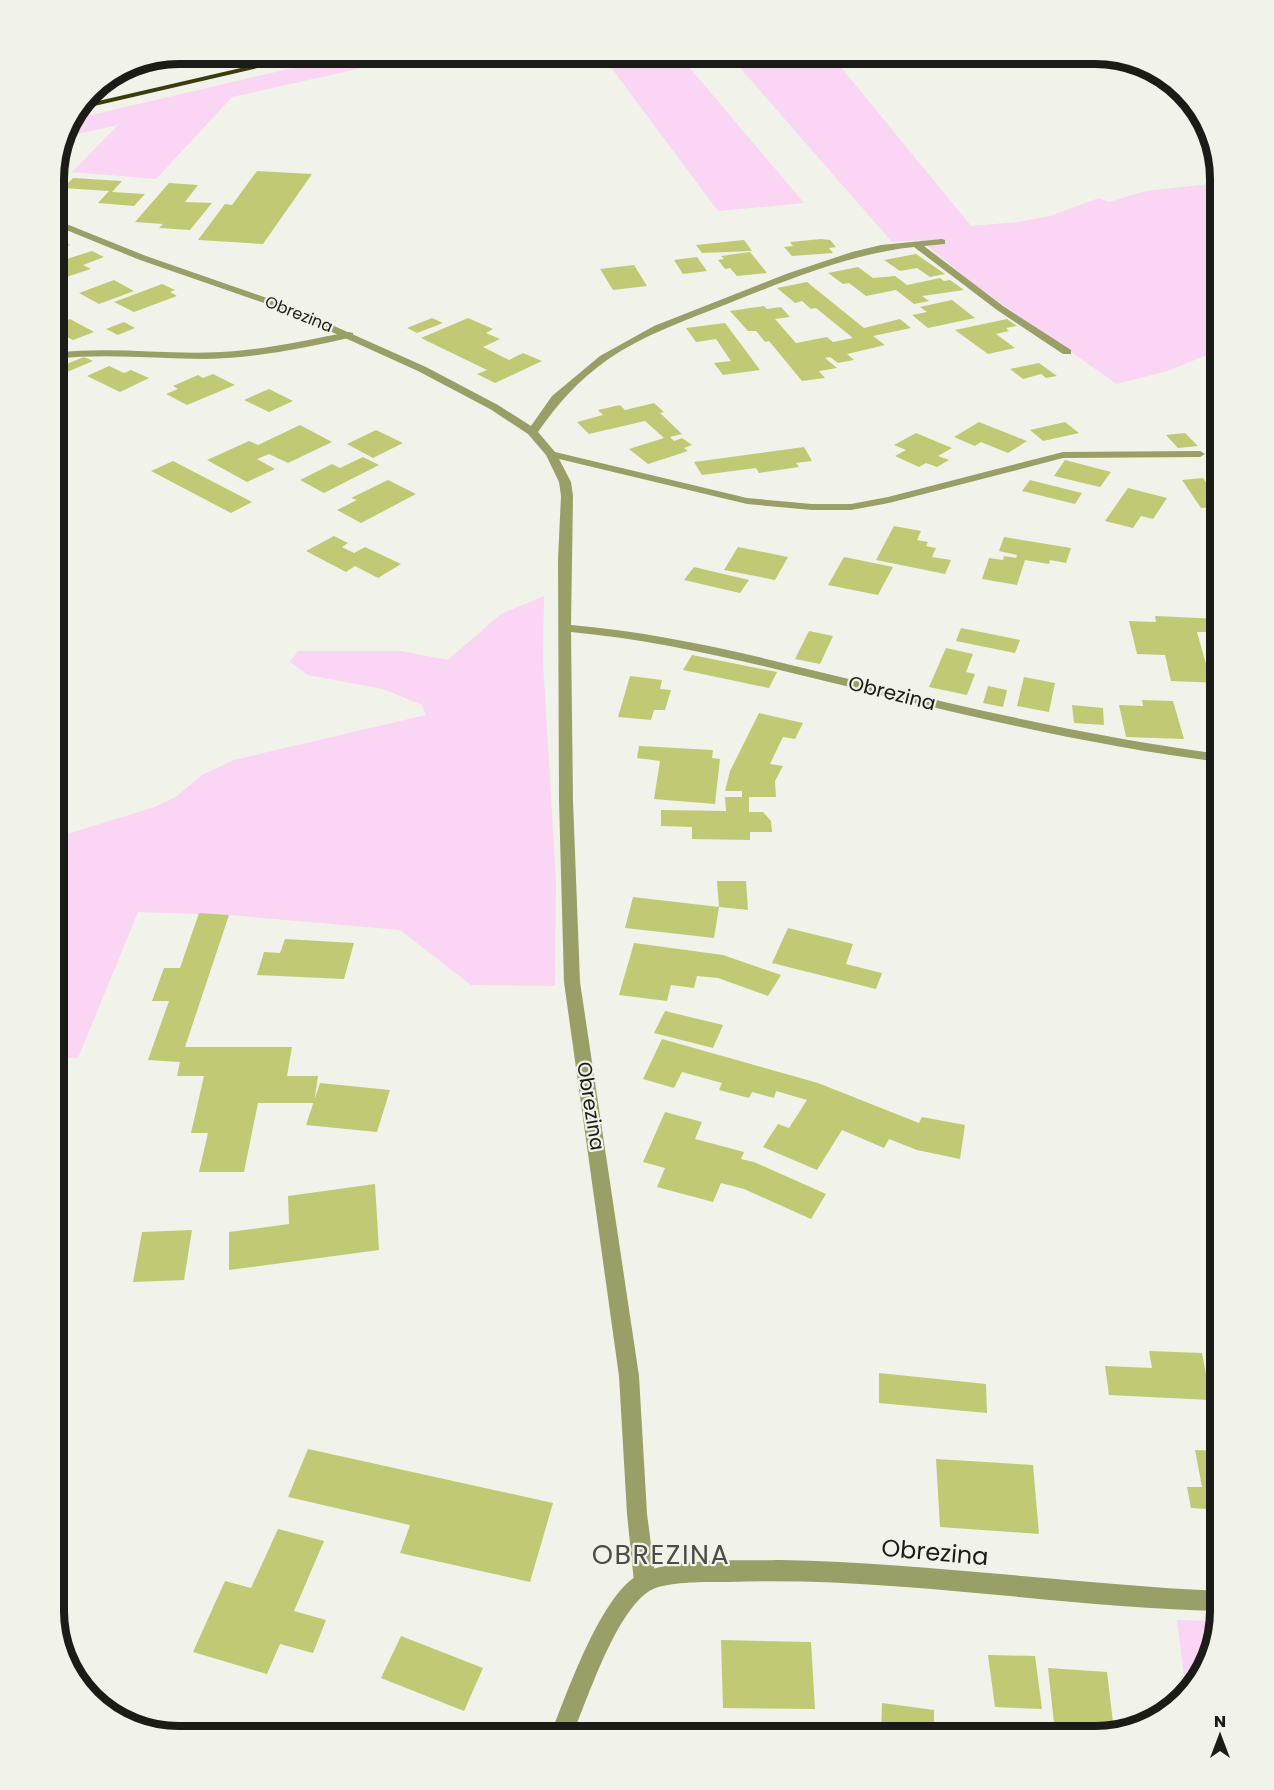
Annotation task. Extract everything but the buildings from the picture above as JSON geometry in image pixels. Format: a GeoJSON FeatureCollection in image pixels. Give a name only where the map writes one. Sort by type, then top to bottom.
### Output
{"type":"FeatureCollection","features":[{"type":"Feature","properties":{"kind":"highway"},"geometry":{"type":"LineString","coordinates":[[92,105],[270,64]]}},
{"type":"Feature","properties":{"kind":"street","name":"Obrezina"},"geometry":{"type":"LineString","coordinates":[[65,226],[143,258],[284,307],[349,335],[484,402],[532,432],[551,454],[565,482],[567,496],[566,801],[572,982],[598,1149],[629,1376],[637,1515],[645,1582],[683,1574],[740,1571],[843,1571],[1210,1600]]}},
{"type":"Feature","properties":{"kind":"street"},"geometry":{"type":"LineString","coordinates":[[532,432],[556,398],[604,358],[657,328],[829,262],[881,248],[942,242]]}},
{"type":"Feature","properties":{"kind":"street"},"geometry":{"type":"LineString","coordinates":[[915,244],[990,301],[1067,352]]}},
{"type":"Feature","properties":{"kind":"street"},"geometry":{"type":"LineString","coordinates":[[65,355],[105,351],[206,356],[246,353],[349,335]]}},
{"type":"Feature","properties":{"kind":"street"},"geometry":{"type":"LineString","coordinates":[[551,454],[747,501],[812,507],[851,507],[889,500],[1063,455],[1200,454]]}},
{"type":"Feature","properties":{"kind":"street","name":"Obrezina"},"geometry":{"type":"LineString","coordinates":[[565,628],[656,638],[754,657],[1068,735],[1210,757]]}},
{"type":"Feature","properties":{"kind":"street"},"geometry":{"type":"LineString","coordinates":[[566,1725],[607,1631],[622,1604],[645,1582]]}},
{"type":"Feature","properties":{"kind":"shaded area"},"geometry":{"type":"Polygon","coordinates":[[[184,64],[129,76],[164,65],[184,64]]]}},
{"type":"Feature","properties":{"kind":"shaded area"},"geometry":{"type":"Polygon","coordinates":[[[309,64],[379,64],[232,97],[156,179],[72,172],[118,125],[73,135],[83,117],[309,64]]]}},
{"type":"Feature","properties":{"kind":"shaded area"},"geometry":{"type":"Polygon","coordinates":[[[609,64],[687,65],[804,203],[718,211],[609,64]]]}},
{"type":"Feature","properties":{"kind":"shaded area"},"geometry":{"type":"Polygon","coordinates":[[[737,65],[839,65],[971,226],[1018,222],[1050,216],[1099,198],[1109,202],[1146,191],[1210,184],[1210,354],[1167,371],[1117,384],[976,286],[920,240],[892,242],[737,65]]]}},
{"type":"Feature","properties":{"kind":"shaded area"},"geometry":{"type":"Polygon","coordinates":[[[544,596],[543,663],[556,879],[555,986],[471,985],[400,930],[229,915],[138,912],[78,1058],[64,1058],[65,835],[155,807],[177,796],[202,775],[234,760],[426,715],[422,705],[383,689],[308,675],[290,662],[298,651],[401,651],[448,660],[501,614],[544,596]]]}},
{"type":"Feature","properties":{"kind":"shaded area"},"geometry":{"type":"Polygon","coordinates":[[[1177,1620],[1209,1621],[1201,1655],[1185,1682],[1177,1620]]]}},
{"type":"Feature","properties":{"kind":"district","name":"OBREZINA"},"geometry":{"type":"Point","coordinates":[661,1554]}}]}
